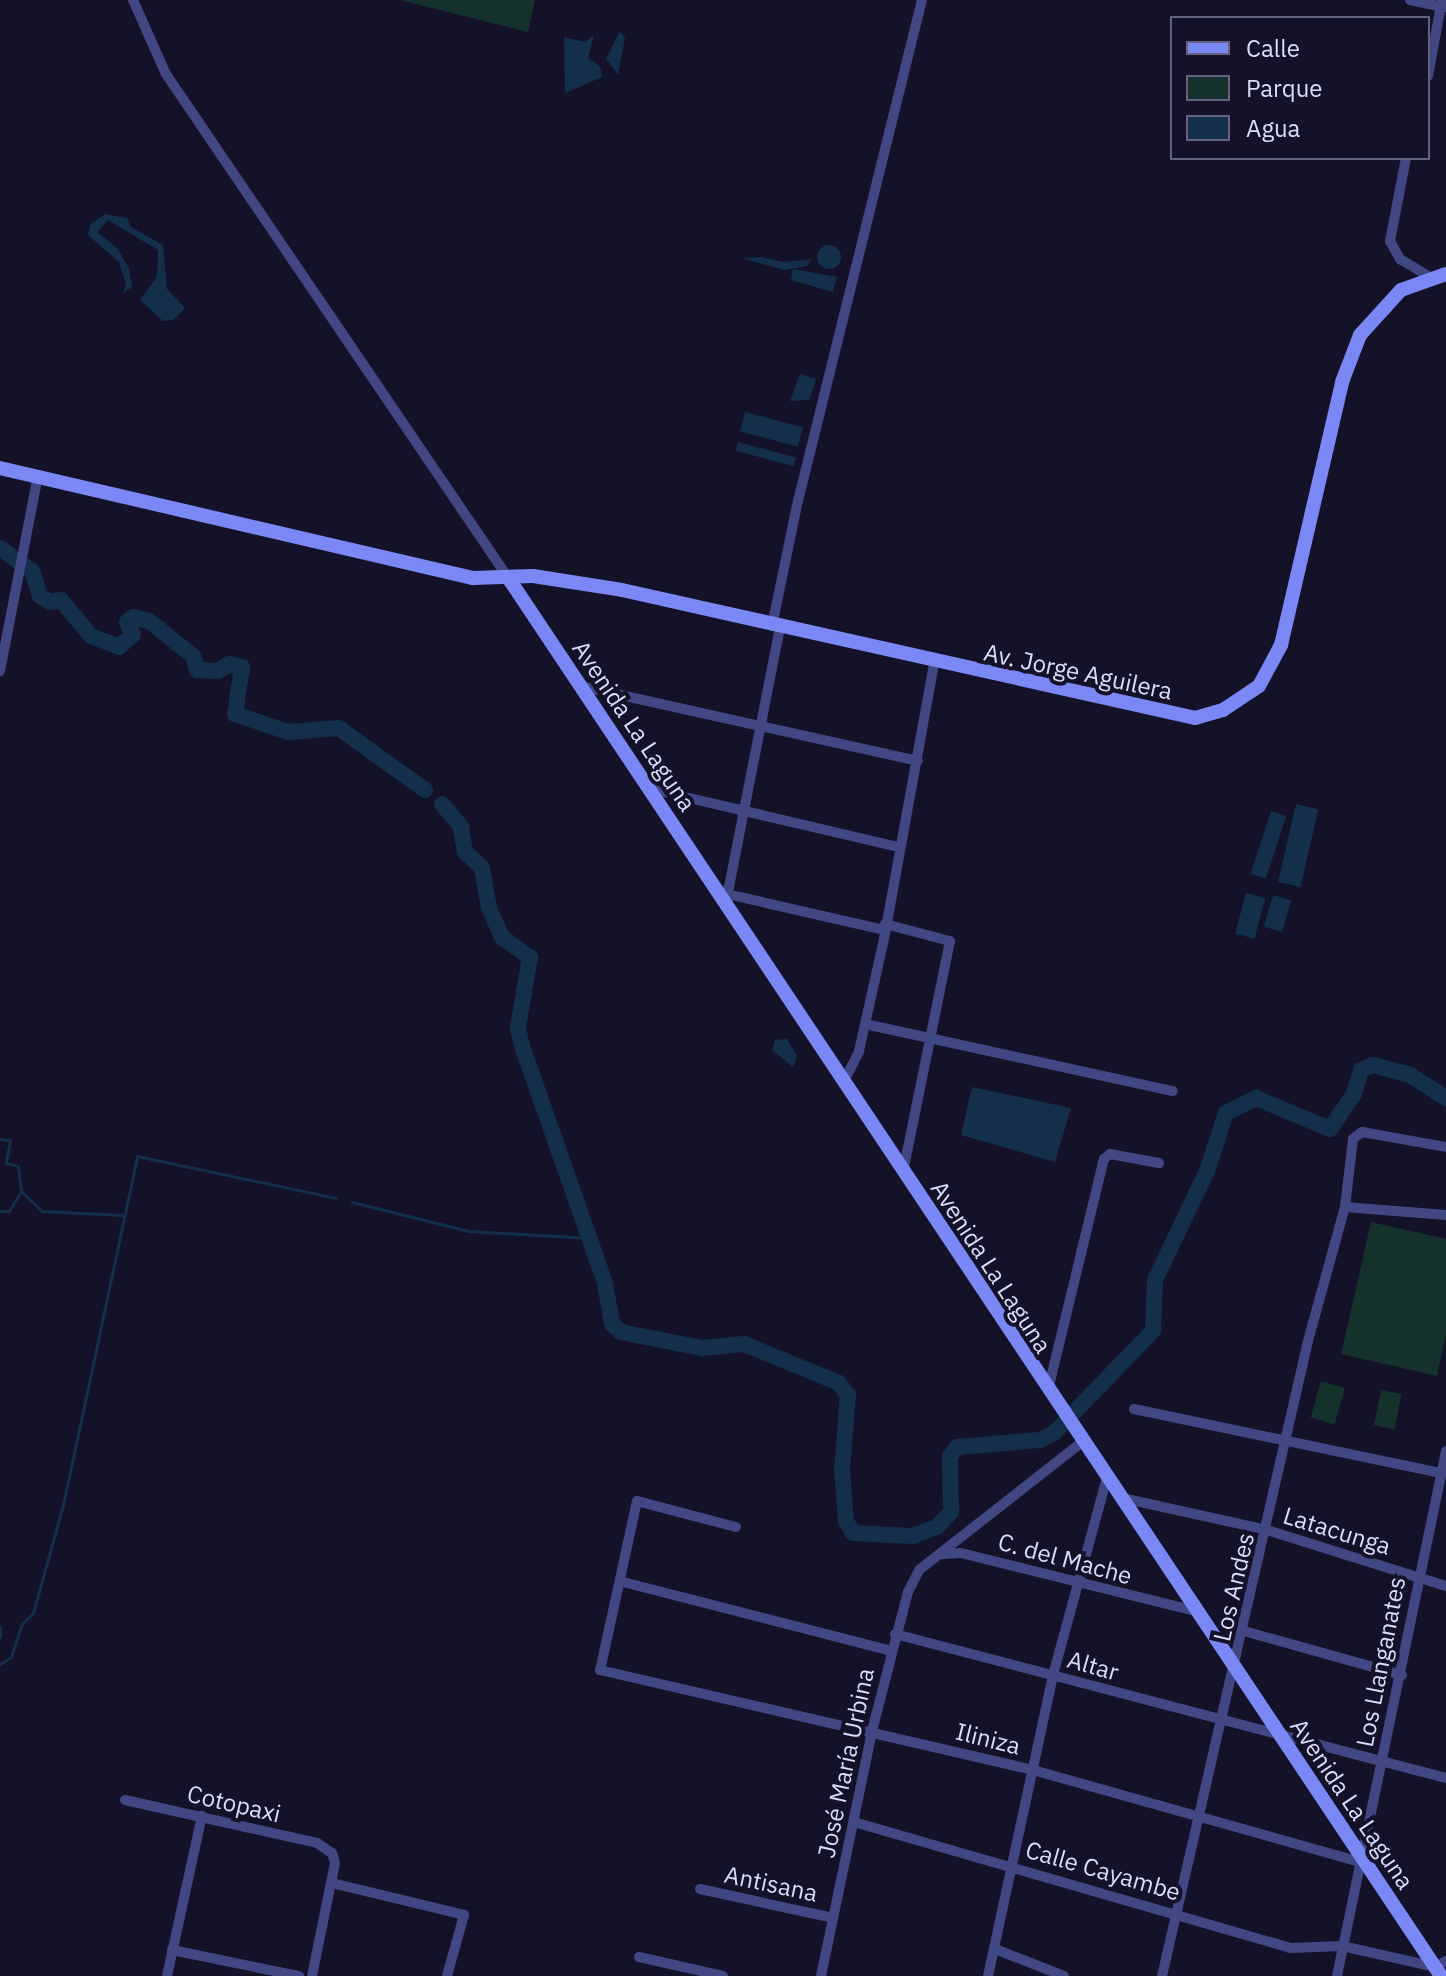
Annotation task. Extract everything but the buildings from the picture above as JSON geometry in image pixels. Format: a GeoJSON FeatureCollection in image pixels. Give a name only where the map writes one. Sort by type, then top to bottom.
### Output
{"type":"FeatureCollection","features":[{"type":"Feature","properties":{"kind":"street"},"geometry":{"type":"LineString","coordinates":[[133,0],[166,74],[509,579]]}},
{"type":"Feature","properties":{"kind":"street"},"geometry":{"type":"LineString","coordinates":[[903,1173],[950,941],[724,896],[759,727],[798,501],[922,0]]}},
{"type":"Feature","properties":{"kind":"street"},"geometry":{"type":"LineString","coordinates":[[1410,0],[1443,5],[1430,67]]}},
{"type":"Feature","properties":{"kind":"street"},"geometry":{"type":"LineString","coordinates":[[1406,160],[1390,241],[1400,259],[1428,276]]}},
{"type":"Feature","properties":{"kind":"street","name":"Av. Jorge Aguilera"},"geometry":{"type":"LineString","coordinates":[[0,468],[473,578],[533,576],[622,590],[934,663],[1195,718],[1223,710],[1259,686],[1281,645],[1351,352],[1381,310],[1401,290],[1428,276],[1446,274]]}},
{"type":"Feature","properties":{"kind":"street"},"geometry":{"type":"LineString","coordinates":[[0,671],[38,476]]}},
{"type":"Feature","properties":{"kind":"street","name":"Avenida La Laguna"},"geometry":{"type":"LineString","coordinates":[[509,579],[724,896],[843,1083],[1236,1668],[1363,1863],[1441,1968]]}},
{"type":"Feature","properties":{"kind":"street"},"geometry":{"type":"LineString","coordinates":[[843,1083],[859,1051],[865,1024],[898,847],[918,761],[934,663]]}},
{"type":"Feature","properties":{"kind":"street"},"geometry":{"type":"LineString","coordinates":[[580,686],[918,761]]}},
{"type":"Feature","properties":{"kind":"street"},"geometry":{"type":"LineString","coordinates":[[651,789],[898,847]]}},
{"type":"Feature","properties":{"kind":"street"},"geometry":{"type":"LineString","coordinates":[[865,1024],[1173,1091]]}},
{"type":"Feature","properties":{"kind":"street","name":"Los Andes"},"geometry":{"type":"LineString","coordinates":[[1162,1976],[1345,1207],[1356,1133],[1446,1147]]}},
{"type":"Feature","properties":{"kind":"street"},"geometry":{"type":"LineString","coordinates":[[1048,1392],[1104,1159],[1110,1154],[1159,1163]]}},
{"type":"Feature","properties":{"kind":"street"},"geometry":{"type":"LineString","coordinates":[[1345,1207],[1446,1215]]}},
{"type":"Feature","properties":{"kind":"street"},"geometry":{"type":"LineString","coordinates":[[1134,1409],[1288,1437],[1441,1473]]}},
{"type":"Feature","properties":{"kind":"street"},"geometry":{"type":"LineString","coordinates":[[941,1554],[1078,1436]]}},
{"type":"Feature","properties":{"kind":"street","name":"Los Llanganates"},"geometry":{"type":"LineString","coordinates":[[1337,1976],[1349,1900],[1363,1863],[1402,1675],[1418,1576],[1446,1451]]}},
{"type":"Feature","properties":{"kind":"street"},"geometry":{"type":"LineString","coordinates":[[988,1976],[1053,1675],[1076,1581],[1107,1478]]}},
{"type":"Feature","properties":{"kind":"street","name":"Latacunga"},"geometry":{"type":"LineString","coordinates":[[1122,1498],[1267,1530],[1446,1586]]}},
{"type":"Feature","properties":{"kind":"street"},"geometry":{"type":"LineString","coordinates":[[736,1527],[637,1501],[623,1582],[891,1651]]}},
{"type":"Feature","properties":{"kind":"street","name":"C. del Mache"},"geometry":{"type":"LineString","coordinates":[[941,1554],[961,1553],[1196,1611]]}},
{"type":"Feature","properties":{"kind":"street","name":"José María Urbina"},"geometry":{"type":"LineString","coordinates":[[821,1976],[895,1634],[908,1592],[926,1565],[941,1554]]}},
{"type":"Feature","properties":{"kind":"street","name":"Iliniza"},"geometry":{"type":"LineString","coordinates":[[623,1582],[600,1670],[1033,1770],[1199,1820],[1363,1863]]}},
{"type":"Feature","properties":{"kind":"street"},"geometry":{"type":"LineString","coordinates":[[1244,1631],[1402,1675]]}},
{"type":"Feature","properties":{"kind":"street","name":"Altar"},"geometry":{"type":"LineString","coordinates":[[895,1634],[1381,1765],[1446,1778]]}},
{"type":"Feature","properties":{"kind":"street","name":"Cotopaxi"},"geometry":{"type":"LineString","coordinates":[[125,1800],[317,1843],[332,1853],[332,1883]]}},
{"type":"Feature","properties":{"kind":"street"},"geometry":{"type":"LineString","coordinates":[[167,1976],[202,1816]]}},
{"type":"Feature","properties":{"kind":"street","name":"Calle Cayambe"},"geometry":{"type":"LineString","coordinates":[[854,1822],[1177,1912],[1290,1948],[1342,1946],[1441,1968]]}},
{"type":"Feature","properties":{"kind":"street"},"geometry":{"type":"LineString","coordinates":[[312,1976],[332,1883],[464,1915],[447,1976]]}},
{"type":"Feature","properties":{"kind":"street","name":"Antisana"},"geometry":{"type":"LineString","coordinates":[[700,1889],[833,1918]]}},
{"type":"Feature","properties":{"kind":"street"},"geometry":{"type":"LineString","coordinates":[[995,1949],[1064,1976]]}},
{"type":"Feature","properties":{"kind":"street"},"geometry":{"type":"LineString","coordinates":[[172,1950],[299,1976]]}},
{"type":"Feature","properties":{"kind":"street"},"geometry":{"type":"LineString","coordinates":[[639,1957],[723,1976]]}},
{"type":"Feature","properties":{"kind":"green space"},"geometry":{"type":"Polygon","coordinates":[[[400,0],[535,0],[528,32],[400,0]]]}},
{"type":"Feature","properties":{"kind":"green space"},"geometry":{"type":"Polygon","coordinates":[[[1371,1222],[1446,1239],[1446,1334],[1437,1376],[1341,1354],[1371,1222]]]}},
{"type":"Feature","properties":{"kind":"green space"},"geometry":{"type":"Polygon","coordinates":[[[1321,1381],[1345,1388],[1335,1424],[1311,1418],[1321,1381]]]}},
{"type":"Feature","properties":{"kind":"green space"},"geometry":{"type":"Polygon","coordinates":[[[1381,1390],[1402,1394],[1395,1429],[1374,1425],[1381,1390]]]}},
{"type":"Feature","properties":{"kind":"water"},"geometry":{"type":"Polygon","coordinates":[[[620,31],[625,38],[618,75],[606,59],[620,31]]]}},
{"type":"Feature","properties":{"kind":"water"},"geometry":{"type":"Polygon","coordinates":[[[594,35],[588,58],[600,66],[602,77],[565,93],[564,37],[585,42],[594,35]]]}},
{"type":"Feature","properties":{"kind":"water"},"geometry":{"type":"Polygon","coordinates":[[[105,214],[127,218],[131,227],[163,245],[167,289],[185,308],[173,320],[163,321],[140,300],[157,277],[158,250],[108,220],[97,232],[117,248],[129,268],[132,287],[123,293],[126,285],[119,262],[88,235],[90,224],[105,214]]]}},
{"type":"Feature","properties":{"kind":"water"},"geometry":{"type":"Polygon","coordinates":[[[829,245],[837,249],[841,257],[837,265],[829,269],[821,265],[817,257],[821,249],[829,245]]]}},
{"type":"Feature","properties":{"kind":"water"},"geometry":{"type":"Polygon","coordinates":[[[760,257],[784,262],[812,259],[807,266],[784,270],[741,258],[760,257]]]}},
{"type":"Feature","properties":{"kind":"water"},"geometry":{"type":"Polygon","coordinates":[[[793,269],[837,277],[833,292],[791,280],[793,269]]]}},
{"type":"Feature","properties":{"kind":"water"},"geometry":{"type":"Polygon","coordinates":[[[800,374],[816,379],[815,384],[809,400],[790,401],[800,374]]]}},
{"type":"Feature","properties":{"kind":"water"},"geometry":{"type":"Polygon","coordinates":[[[745,412],[803,428],[798,447],[740,431],[745,412]]]}},
{"type":"Feature","properties":{"kind":"water"},"geometry":{"type":"Polygon","coordinates":[[[738,442],[796,458],[794,466],[736,451],[738,442]]]}},
{"type":"Feature","properties":{"kind":"water"},"geometry":{"type":"Polygon","coordinates":[[[1296,804],[1318,809],[1300,887],[1278,882],[1296,804]]]}},
{"type":"Feature","properties":{"kind":"water"},"geometry":{"type":"Polygon","coordinates":[[[1271,811],[1286,816],[1266,879],[1251,874],[1271,811]]]}},
{"type":"Feature","properties":{"kind":"water"},"geometry":{"type":"Polygon","coordinates":[[[1246,893],[1265,898],[1254,939],[1235,934],[1246,893]]]}},
{"type":"Feature","properties":{"kind":"water"},"geometry":{"type":"Polygon","coordinates":[[[1273,895],[1291,900],[1282,932],[1264,927],[1273,895]]]}},
{"type":"Feature","properties":{"kind":"water"},"geometry":{"type":"Polygon","coordinates":[[[787,1039],[797,1056],[793,1067],[772,1050],[775,1040],[787,1039]]]}},
{"type":"Feature","properties":{"kind":"water"},"geometry":{"type":"Polygon","coordinates":[[[972,1087],[1071,1108],[1055,1162],[961,1135],[972,1087]]]}},
{"type":"Feature","properties":{"kind":"waterway"},"geometry":{"type":"LineString","coordinates":[[0,548],[32,571],[40,596],[50,602],[61,600],[91,636],[119,647],[133,635],[127,622],[133,617],[149,621],[193,656],[197,670],[218,671],[229,664],[242,667],[235,714],[288,732],[339,728],[425,790]]}},
{"type":"Feature","properties":{"kind":"waterway"},"geometry":{"type":"LineString","coordinates":[[442,804],[461,827],[465,852],[482,868],[489,908],[502,937],[530,957],[518,1027],[521,1043],[605,1283],[612,1324],[621,1332],[702,1348],[744,1344],[839,1383],[848,1395],[842,1469],[846,1521],[853,1533],[913,1536],[937,1527],[951,1512],[950,1456],[957,1447],[1040,1440],[1054,1433],[1153,1331],[1155,1280],[1207,1171],[1226,1113],[1256,1098],[1330,1129],[1354,1094],[1361,1070],[1373,1065],[1410,1075],[1446,1098]]}},
{"type":"Feature","properties":{"kind":"waterway"},"geometry":{"type":"LineString","coordinates":[[0,1139],[10,1140],[6,1163],[18,1166],[21,1191]]}},
{"type":"Feature","properties":{"kind":"waterway"},"geometry":{"type":"LineString","coordinates":[[0,1664],[11,1657],[22,1624],[33,1613],[63,1505],[137,1156],[336,1198]]}},
{"type":"Feature","properties":{"kind":"waterway"},"geometry":{"type":"LineString","coordinates":[[0,1211],[9,1211],[21,1191],[42,1211],[123,1215]]}},
{"type":"Feature","properties":{"kind":"waterway"},"geometry":{"type":"LineString","coordinates":[[352,1202],[468,1231],[590,1238]]}},
{"type":"Feature","properties":{"kind":"waterway"},"geometry":{"type":"LineString","coordinates":[[0,1627],[0,1637]]}}]}
